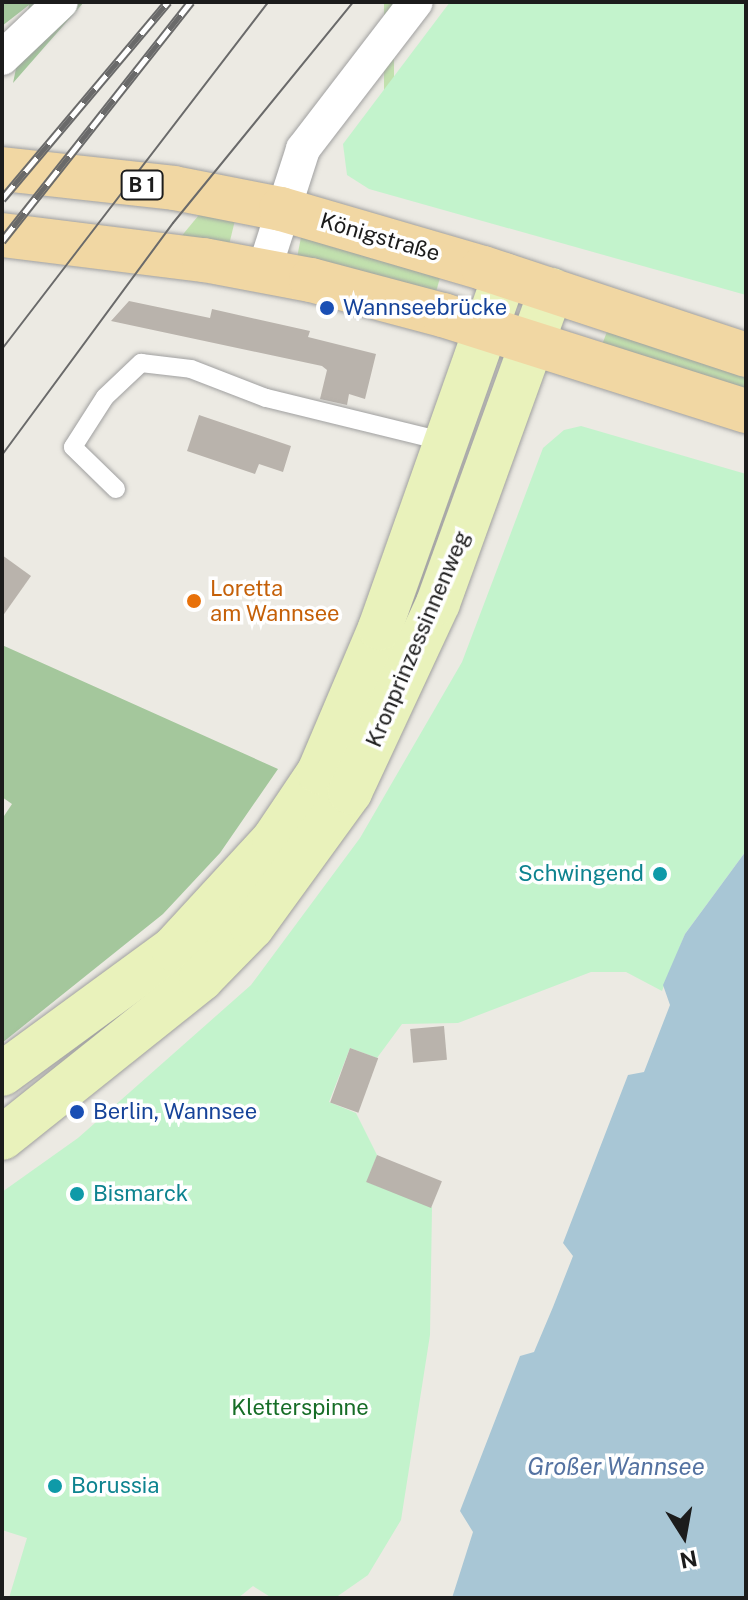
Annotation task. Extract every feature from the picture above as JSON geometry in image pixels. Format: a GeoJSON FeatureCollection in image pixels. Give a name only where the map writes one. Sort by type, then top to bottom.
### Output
{"type":"FeatureCollection","features":[{"type":"Feature","properties":{"kind":"main road","name":"Königstraße"},"geometry":{"type":"LineString","coordinates":[[2,169],[174,188],[281,209],[505,275],[746,355]]}},
{"type":"Feature","properties":{"kind":"main road"},"geometry":{"type":"LineString","coordinates":[[2,235],[264,270],[487,329],[746,411]]}},
{"type":"Feature","properties":{"kind":"main road","name":"Kronprinzessinnenweg"},"geometry":{"type":"LineString","coordinates":[[7,1060],[173,949],[274,839],[319,772],[380,628],[505,275]]}},
{"type":"Feature","properties":{"kind":"main road","name":"Kronprinzessinnenweg"},"geometry":{"type":"LineString","coordinates":[[2,1138],[45,1107],[201,979],[252,927],[350,792],[397,699],[491,458],[551,290]]}},
{"type":"Feature","properties":{"kind":"main road"},"geometry":{"type":"LineString","coordinates":[[446,442],[491,458]]}},
{"type":"Feature","properties":{"kind":"main road"},"geometry":{"type":"LineString","coordinates":[[7,1060],[45,1107]]}},
{"type":"Feature","properties":{"kind":"street"},"geometry":{"type":"LineString","coordinates":[[2,58],[61,2]]}},
{"type":"Feature","properties":{"kind":"street"},"geometry":{"type":"LineString","coordinates":[[264,270],[281,209],[303,149],[416,2]]}},
{"type":"Feature","properties":{"kind":"lane"},"geometry":{"type":"LineString","coordinates":[[116,489],[73,447],[105,397],[141,363],[191,369],[266,398],[446,442]]}},
{"type":"Feature","properties":{"kind":"green space"},"geometry":{"type":"Polygon","coordinates":[[[2,2],[84,2],[13,83],[29,5],[2,26],[2,2]]]}},
{"type":"Feature","properties":{"kind":"green space"},"geometry":{"type":"Polygon","coordinates":[[[384,2],[394,2],[394,188],[384,188],[384,2]]]}},
{"type":"Feature","properties":{"kind":"green space"},"geometry":{"type":"Polygon","coordinates":[[[450,2],[746,2],[746,295],[369,189],[347,175],[343,144],[450,2]]]}},
{"type":"Feature","properties":{"kind":"green space"},"geometry":{"type":"Polygon","coordinates":[[[203,210],[236,216],[229,245],[180,238],[203,210]]]}},
{"type":"Feature","properties":{"kind":"green space"},"geometry":{"type":"Polygon","coordinates":[[[301,237],[442,270],[435,296],[297,258],[301,237]]]}},
{"type":"Feature","properties":{"kind":"green space"},"geometry":{"type":"Polygon","coordinates":[[[608,329],[746,378],[746,397],[600,350],[608,329]]]}},
{"type":"Feature","properties":{"kind":"green space","name":"Kletterspinne"},"geometry":{"type":"Polygon","coordinates":[[[581,426],[746,474],[746,851],[685,934],[662,991],[626,972],[591,972],[458,1023],[402,1024],[377,1058],[350,1048],[329,1102],[356,1113],[377,1155],[367,1182],[432,1207],[430,1335],[401,1520],[368,1575],[335,1598],[272,1598],[253,1586],[238,1598],[9,1598],[27,1538],[2,1530],[2,1192],[78,1138],[251,985],[360,838],[462,662],[543,448],[564,430],[581,426]]]}},
{"type":"Feature","properties":{"kind":"green space"},"geometry":{"type":"Polygon","coordinates":[[[2,645],[278,769],[220,853],[163,914],[2,1043],[2,819],[12,804],[2,797],[2,645]]]}},
{"type":"Feature","properties":{"kind":"water","name":"Großer Wannsee"},"geometry":{"type":"Polygon","coordinates":[[[746,851],[746,1598],[452,1598],[473,1532],[460,1511],[520,1356],[534,1352],[573,1256],[563,1243],[628,1075],[644,1072],[670,1005],[663,985],[685,934],[746,851]]]}},
{"type":"Feature","properties":{"kind":"building"},"geometry":{"type":"Polygon","coordinates":[[[129,301],[210,318],[212,309],[310,331],[308,337],[376,354],[365,399],[349,394],[347,405],[320,399],[327,370],[322,366],[111,321],[129,301]]]}},
{"type":"Feature","properties":{"kind":"building"},"geometry":{"type":"Polygon","coordinates":[[[199,415],[291,446],[283,472],[259,464],[255,474],[187,451],[199,415]]]}},
{"type":"Feature","properties":{"kind":"building"},"geometry":{"type":"Polygon","coordinates":[[[2,555],[31,576],[2,617],[2,555]]]}},
{"type":"Feature","properties":{"kind":"building"},"geometry":{"type":"Polygon","coordinates":[[[444,1026],[447,1060],[413,1063],[410,1029],[444,1026]]]}},
{"type":"Feature","properties":{"kind":"building"},"geometry":{"type":"Polygon","coordinates":[[[350,1048],[378,1058],[358,1113],[330,1103],[350,1048]]]}},
{"type":"Feature","properties":{"kind":"building"},"geometry":{"type":"Polygon","coordinates":[[[377,1155],[442,1181],[431,1208],[366,1182],[377,1155]]]}},
{"type":"Feature","properties":{"kind":"tram line"},"geometry":{"type":"LineString","coordinates":[[2,349],[268,2]]}},
{"type":"Feature","properties":{"kind":"tram line"},"geometry":{"type":"LineString","coordinates":[[2,455],[173,223],[353,2]]}},
{"type":"Feature","properties":{"kind":"railway"},"geometry":{"type":"LineString","coordinates":[[2,199],[168,2]]}},
{"type":"Feature","properties":{"kind":"railway"},"geometry":{"type":"LineString","coordinates":[[2,241],[191,2]]}},
{"type":"Feature","properties":{"kind":"place","name":"Wannseebrücke"},"geometry":{"type":"Point","coordinates":[327,308]}},
{"type":"Feature","properties":{"kind":"place","name":"Loretta am Wannsee"},"geometry":{"type":"Point","coordinates":[194,601]}},
{"type":"Feature","properties":{"kind":"place","name":"Schwingend"},"geometry":{"type":"Point","coordinates":[660,874]}},
{"type":"Feature","properties":{"kind":"place","name":"Berlin, Wannsee"},"geometry":{"type":"Point","coordinates":[77,1112]}},
{"type":"Feature","properties":{"kind":"place","name":"Bismarck"},"geometry":{"type":"Point","coordinates":[77,1194]}},
{"type":"Feature","properties":{"kind":"place","name":"Borussia"},"geometry":{"type":"Point","coordinates":[55,1486]}}]}
